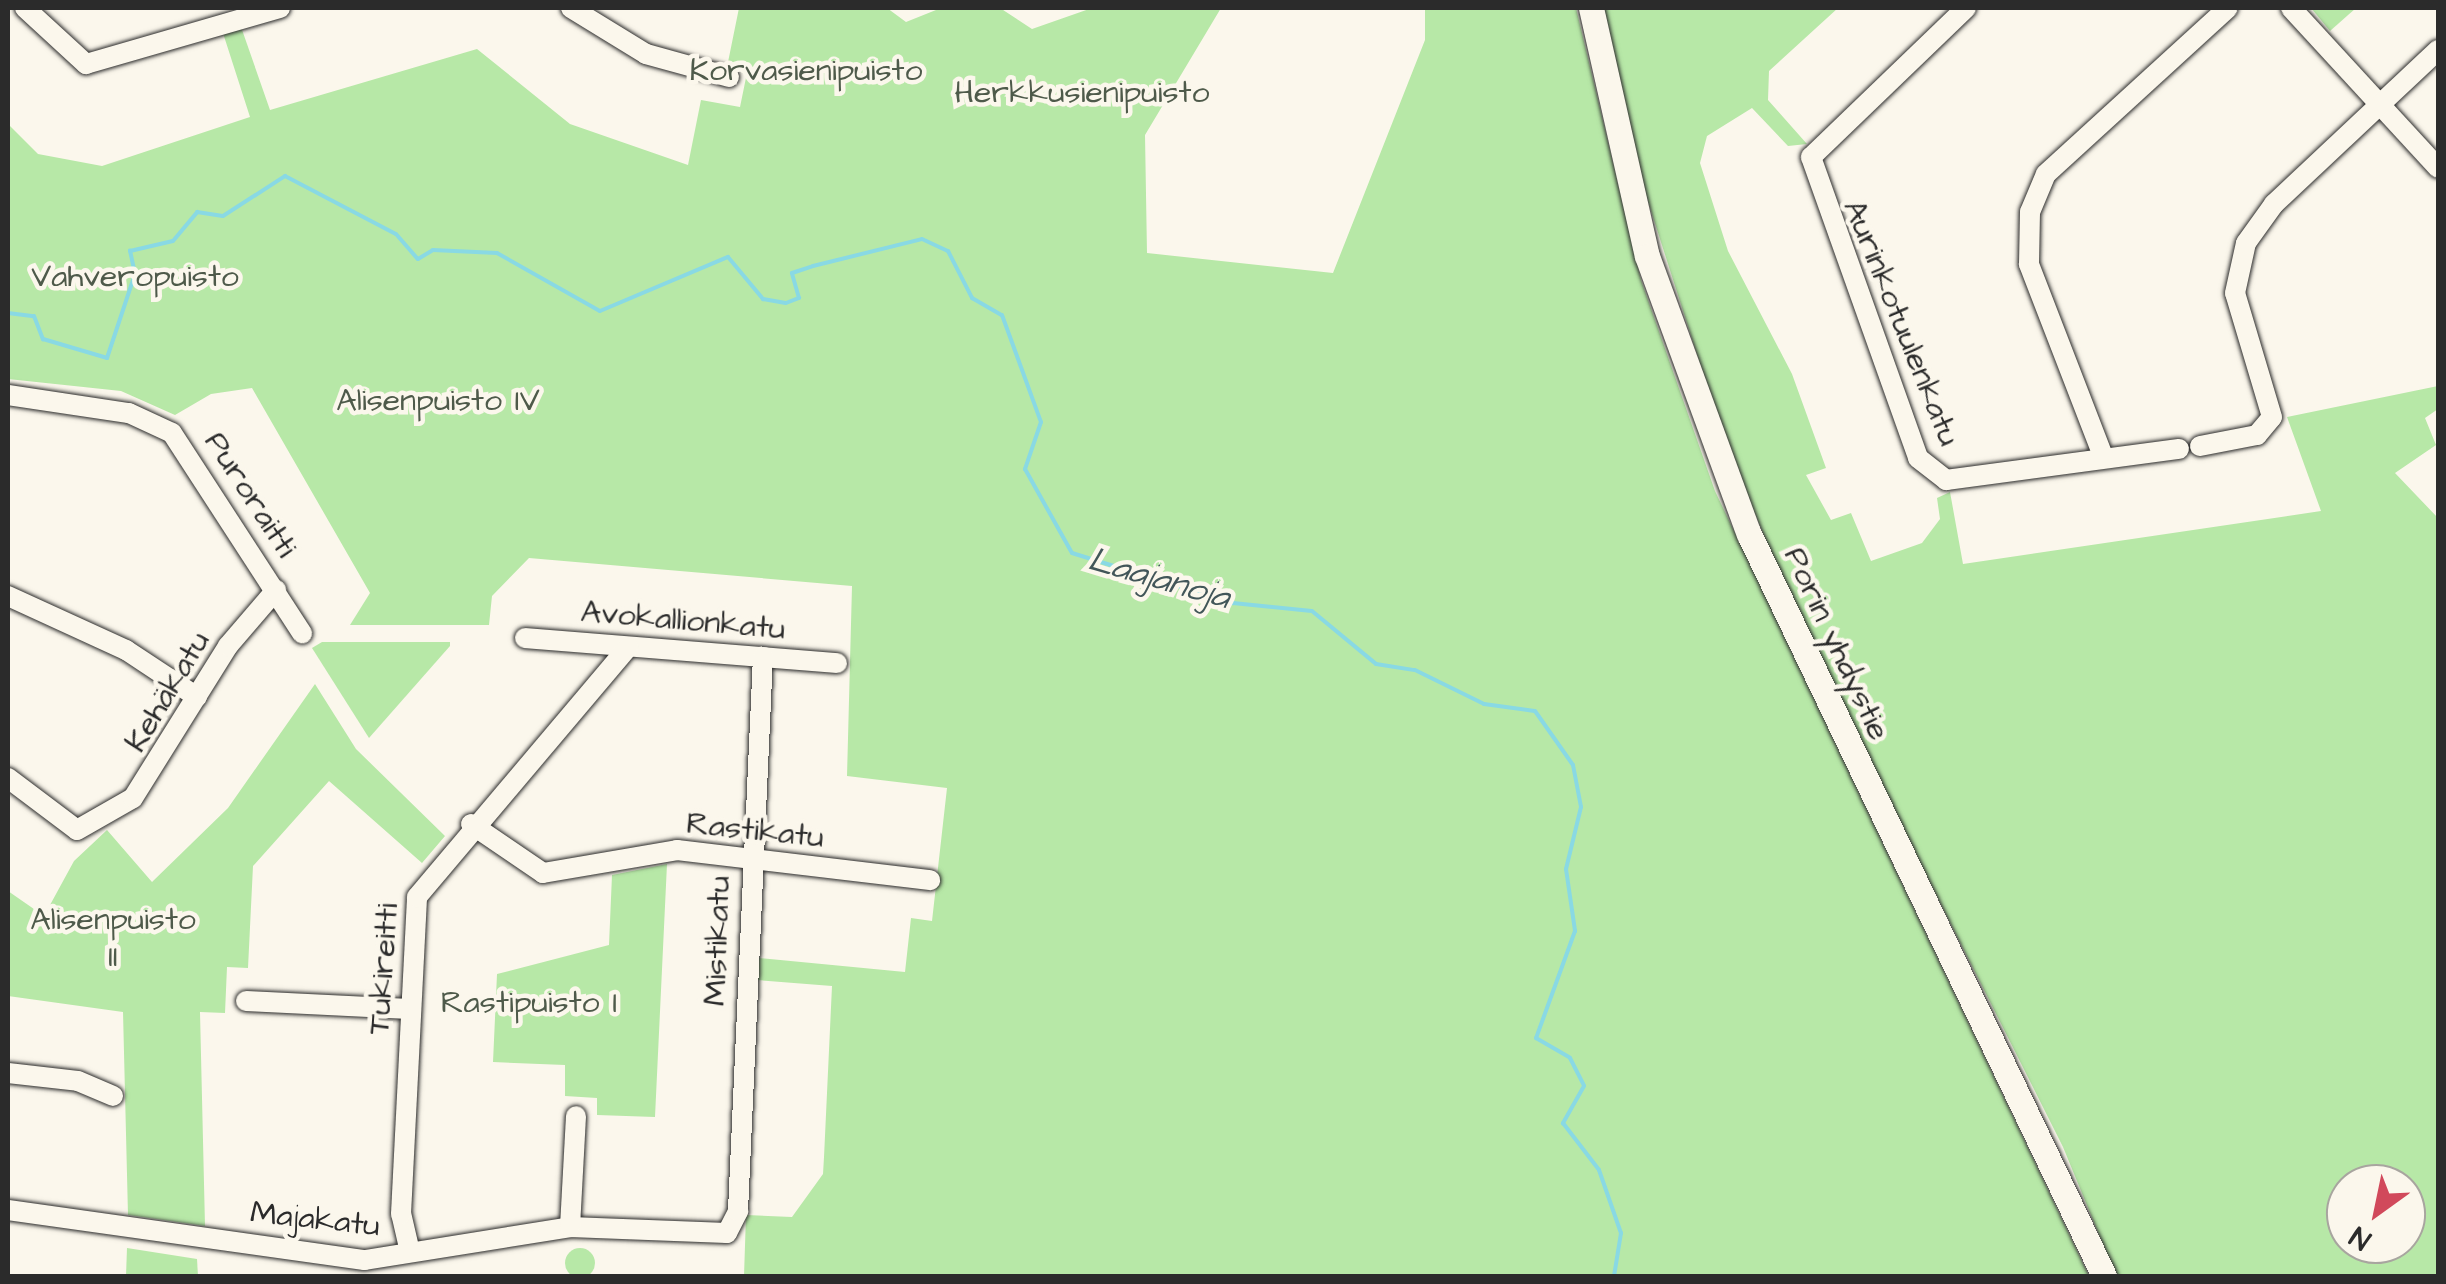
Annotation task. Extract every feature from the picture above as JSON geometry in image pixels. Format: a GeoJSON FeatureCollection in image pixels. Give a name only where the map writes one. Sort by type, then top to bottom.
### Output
{"type":"FeatureCollection","features":[{"type":"Feature","properties":{"kind":"main road","name":"Porin yhdystie"},"geometry":{"type":"LineString","coordinates":[[1591,8],[1647,256],[1749,534],[2104,1276]]}},
{"type":"Feature","properties":{"kind":"street"},"geometry":{"type":"LineString","coordinates":[[25,8],[86,64],[216,15],[280,8]]}},
{"type":"Feature","properties":{"kind":"street"},"geometry":{"type":"LineString","coordinates":[[572,8],[646,54],[728,77]]}},
{"type":"Feature","properties":{"kind":"street","name":"Aurinkotuulenkatu"},"geometry":{"type":"LineString","coordinates":[[1966,8],[1816,146],[1810,174],[1930,476],[2190,448],[2257,435],[2272,417],[2238,310],[2246,243],[2378,102]]}},
{"type":"Feature","properties":{"kind":"street"},"geometry":{"type":"LineString","coordinates":[[2103,456],[2029,264],[2030,212],[2046,174],[2228,8]]}},
{"type":"Feature","properties":{"kind":"street"},"geometry":{"type":"LineString","coordinates":[[2291,8],[2438,168]]}},
{"type":"Feature","properties":{"kind":"street"},"geometry":{"type":"LineString","coordinates":[[2378,102],[2438,50]]}},
{"type":"Feature","properties":{"kind":"street","name":"Puroraitti"},"geometry":{"type":"LineString","coordinates":[[8,394],[129,413],[172,433],[302,633]]}},
{"type":"Feature","properties":{"kind":"street","name":"Kehäkatu"},"geometry":{"type":"LineString","coordinates":[[8,778],[59,823],[88,828],[152,780],[198,697],[276,590]]}},
{"type":"Feature","properties":{"kind":"street"},"geometry":{"type":"LineString","coordinates":[[8,596],[126,650],[198,697]]}},
{"type":"Feature","properties":{"kind":"street","name":"Avokallionkatu"},"geometry":{"type":"LineString","coordinates":[[525,638],[837,663]]}},
{"type":"Feature","properties":{"kind":"street","name":"Tukireitti"},"geometry":{"type":"LineString","coordinates":[[399,1262],[417,897],[471,824],[628,647]]}},
{"type":"Feature","properties":{"kind":"street","name":"Mistikatu"},"geometry":{"type":"LineString","coordinates":[[733,1226],[763,658]]}},
{"type":"Feature","properties":{"kind":"street","name":"Rastikatu"},"geometry":{"type":"LineString","coordinates":[[471,824],[543,873],[677,850],[930,880]]}},
{"type":"Feature","properties":{"kind":"street"},"geometry":{"type":"LineString","coordinates":[[246,1001],[410,1009]]}},
{"type":"Feature","properties":{"kind":"street"},"geometry":{"type":"LineString","coordinates":[[8,1073],[78,1081],[113,1096]]}},
{"type":"Feature","properties":{"kind":"street"},"geometry":{"type":"LineString","coordinates":[[570,1227],[576,1116]]}},
{"type":"Feature","properties":{"kind":"street","name":"Majakatu"},"geometry":{"type":"LineString","coordinates":[[8,1210],[399,1262],[570,1227],[717,1234],[733,1226]]}},
{"type":"Feature","properties":{"kind":"green space"},"geometry":{"type":"Polygon","coordinates":[[[739,8],[887,8],[906,22],[941,8],[1000,8],[1032,29],[1092,8],[1221,8],[1145,135],[1147,253],[1333,273],[1425,40],[1425,8],[1576,8],[1641,280],[1715,491],[2089,1276],[744,1276],[746,1215],[792,1217],[823,1174],[824,1157],[832,986],[757,980],[759,958],[905,972],[911,918],[932,921],[947,788],[847,776],[852,586],[529,558],[492,596],[489,625],[350,625],[370,593],[252,388],[211,394],[175,415],[121,391],[8,379],[8,124],[38,154],[102,166],[250,117],[222,30],[240,24],[270,110],[477,49],[570,124],[688,165],[701,100],[740,107],[748,68],[727,67],[739,8]]]}},
{"type":"Feature","properties":{"kind":"green space"},"geometry":{"type":"Polygon","coordinates":[[[1604,8],[1838,8],[1769,71],[1768,100],[1807,144],[1788,146],[1752,108],[1707,136],[1700,163],[1728,251],[1792,374],[1826,468],[1806,475],[1831,520],[1851,513],[1871,561],[1922,543],[1940,519],[1937,498],[1950,492],[1963,564],[2321,511],[2287,417],[2438,386],[2438,409],[2425,418],[2436,445],[2395,473],[2438,518],[2438,1276],[2116,1276],[2063,1147],[1809,642],[1726,445],[1636,164],[1604,8]]]}},
{"type":"Feature","properties":{"kind":"green space"},"geometry":{"type":"Polygon","coordinates":[[[2311,8],[2356,8],[2330,31],[2311,8]]]}},
{"type":"Feature","properties":{"kind":"green space"},"geometry":{"type":"Polygon","coordinates":[[[322,642],[450,642],[450,646],[369,738],[312,648],[322,642]]]}},
{"type":"Feature","properties":{"kind":"green space","name":"Alisenpuisto II"},"geometry":{"type":"Polygon","coordinates":[[[315,684],[356,749],[445,836],[422,863],[329,781],[253,866],[248,968],[227,967],[225,1013],[200,1012],[205,1226],[128,1215],[123,1012],[8,996],[8,891],[44,916],[74,861],[107,830],[152,882],[228,808],[315,684]]]}},
{"type":"Feature","properties":{"kind":"green space","name":"Rastipuisto I"},"geometry":{"type":"Polygon","coordinates":[[[667,864],[655,1117],[597,1115],[597,1098],[565,1096],[565,1065],[493,1062],[497,974],[609,945],[612,875],[667,864]]]}},
{"type":"Feature","properties":{"kind":"green space"},"geometry":{"type":"Polygon","coordinates":[[[127,1248],[197,1259],[198,1276],[126,1276],[127,1248]]]}},
{"type":"Feature","properties":{"kind":"green space"},"geometry":{"type":"Polygon","coordinates":[[[580,1248],[591,1252],[595,1263],[591,1274],[580,1278],[569,1274],[565,1263],[569,1252],[580,1248]]]}},
{"type":"Feature","properties":{"kind":"waterway","name":"Laajanoja"},"geometry":{"type":"LineString","coordinates":[[8,313],[34,316],[43,339],[107,358],[135,274],[130,251],[173,241],[197,212],[223,216],[285,176],[396,234],[418,259],[433,250],[497,253],[600,311],[728,257],[763,299],[786,303],[799,298],[792,273],[813,266],[922,239],[948,251],[972,298],[1002,315],[1041,422],[1025,469],[1072,553],[1233,603],[1312,611],[1376,664],[1415,670],[1484,704],[1535,711],[1573,765],[1581,807],[1566,869],[1575,931],[1536,1038],[1570,1058],[1584,1086],[1563,1123],[1599,1170],[1621,1233],[1614,1276]]}},
{"type":"Feature","properties":{"kind":"waterway"},"geometry":{"type":"LineString","coordinates":[[8,365],[8,390]]}},
{"type":"Feature","properties":{"kind":"park label","name":"Korvasienipuisto"},"geometry":{"type":"Point","coordinates":[806,71]}},
{"type":"Feature","properties":{"kind":"park label","name":"Herkkusienipuisto"},"geometry":{"type":"Point","coordinates":[1082,93]}},
{"type":"Feature","properties":{"kind":"park label","name":"Vahveropuisto"},"geometry":{"type":"Point","coordinates":[135,277]}},
{"type":"Feature","properties":{"kind":"park label","name":"Alisenpuisto IV"},"geometry":{"type":"Point","coordinates":[438,401]}}]}
